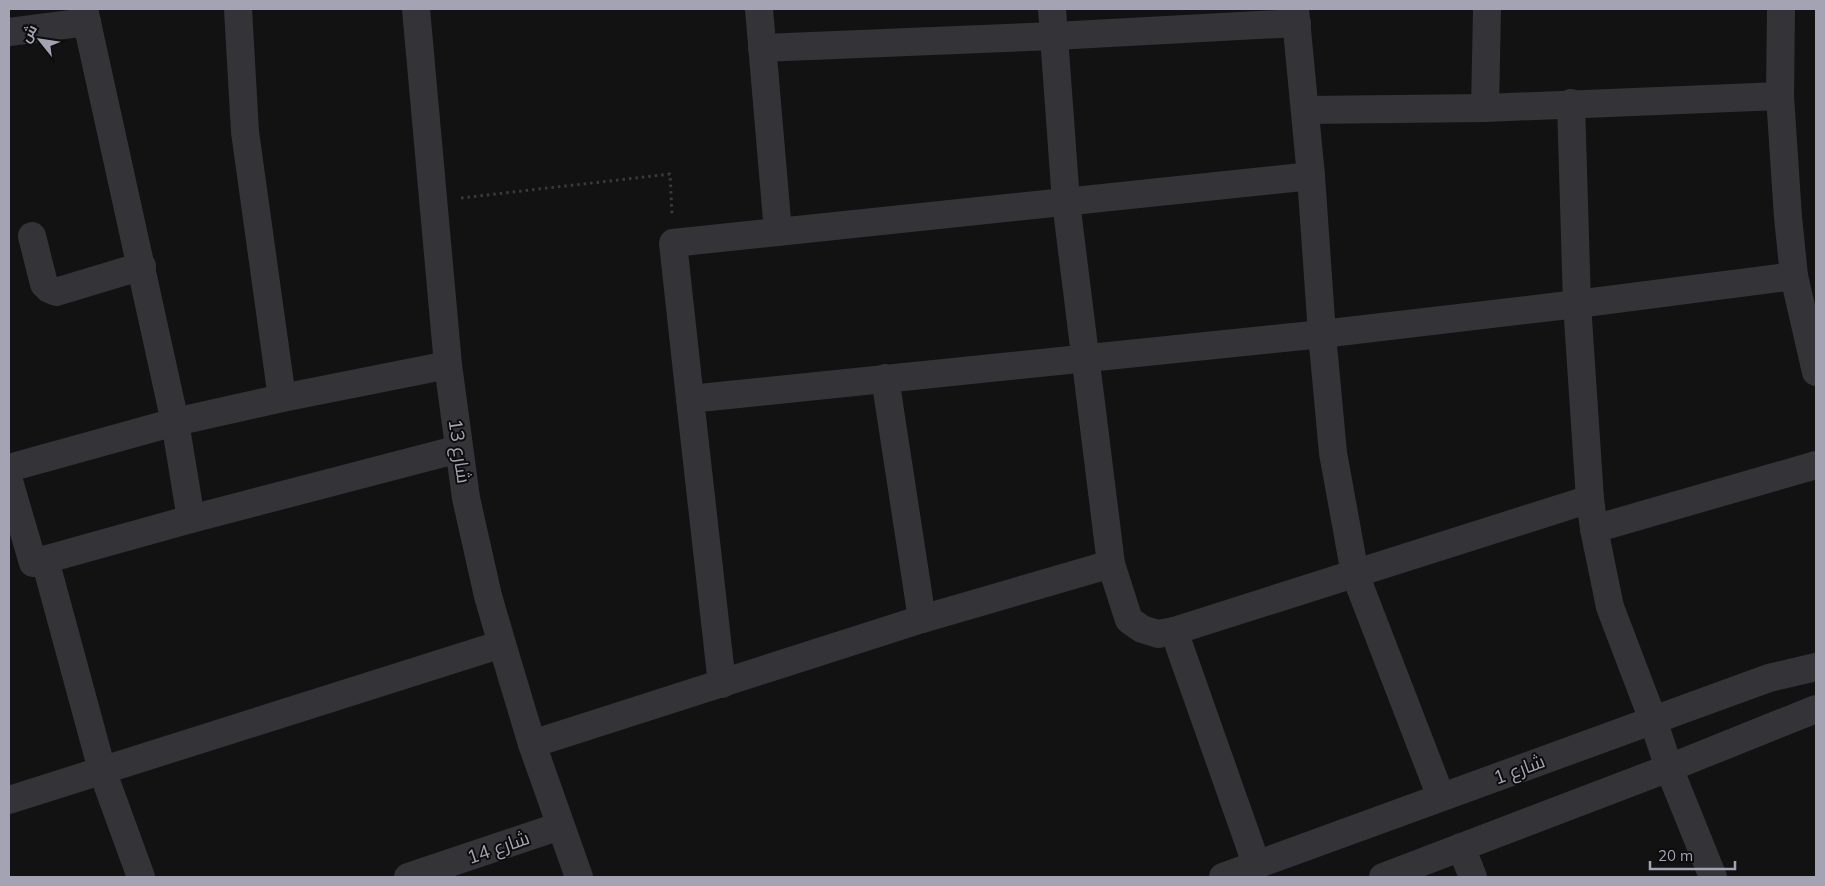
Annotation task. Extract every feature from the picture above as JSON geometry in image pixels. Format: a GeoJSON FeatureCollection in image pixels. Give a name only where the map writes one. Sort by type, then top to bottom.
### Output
{"type":"FeatureCollection","features":[{"type":"Feature","properties":{"kind":"street"},"geometry":{"type":"LineString","coordinates":[[238,9],[245,132],[282,398]]}},
{"type":"Feature","properties":{"kind":"street","name":"شارع 13"},"geometry":{"type":"LineString","coordinates":[[416,9],[448,365],[458,449],[476,547],[502,644],[532,744],[579,877]]}},
{"type":"Feature","properties":{"kind":"street"},"geometry":{"type":"LineString","coordinates":[[759,9],[778,232]]}},
{"type":"Feature","properties":{"kind":"street"},"geometry":{"type":"LineString","coordinates":[[1052,9],[1066,202],[1111,564],[1130,620],[1142,629],[1158,634],[1174,631],[1590,499]]}},
{"type":"Feature","properties":{"kind":"street"},"geometry":{"type":"LineString","coordinates":[[1485,108],[1487,9]]}},
{"type":"Feature","properties":{"kind":"street"},"geometry":{"type":"LineString","coordinates":[[1781,9],[1780,96],[1788,217],[1794,276],[1816,372]]}},
{"type":"Feature","properties":{"kind":"street"},"geometry":{"type":"LineString","coordinates":[[9,32],[85,16],[142,266],[175,422],[191,519]]}},
{"type":"Feature","properties":{"kind":"street"},"geometry":{"type":"LineString","coordinates":[[762,48],[1055,36],[1296,16],[1333,453],[1355,574],[1441,797]]}},
{"type":"Feature","properties":{"kind":"street"},"geometry":{"type":"LineString","coordinates":[[1305,110],[1485,108],[1571,103],[1780,96]]}},
{"type":"Feature","properties":{"kind":"street"},"geometry":{"type":"LineString","coordinates":[[1571,103],[1576,304],[1590,499],[1594,529],[1610,607],[1669,768],[1713,877]]}},
{"type":"Feature","properties":{"kind":"street"},"geometry":{"type":"LineString","coordinates":[[722,684],[674,243],[1311,176]]}},
{"type":"Feature","properties":{"kind":"street"},"geometry":{"type":"LineString","coordinates":[[32,236],[44,284],[56,292],[142,266]]}},
{"type":"Feature","properties":{"kind":"street"},"geometry":{"type":"LineString","coordinates":[[690,399],[1322,334],[1794,276]]}},
{"type":"Feature","properties":{"kind":"street"},"geometry":{"type":"LineString","coordinates":[[9,468],[175,422],[282,398],[448,365]]}},
{"type":"Feature","properties":{"kind":"street"},"geometry":{"type":"LineString","coordinates":[[885,378],[922,619]]}},
{"type":"Feature","properties":{"kind":"street"},"geometry":{"type":"LineString","coordinates":[[9,481],[33,563],[191,519],[458,449]]}},
{"type":"Feature","properties":{"kind":"street"},"geometry":{"type":"LineString","coordinates":[[1594,529],[1816,465]]}},
{"type":"Feature","properties":{"kind":"street"},"geometry":{"type":"LineString","coordinates":[[45,560],[102,770],[140,877]]}},
{"type":"Feature","properties":{"kind":"street"},"geometry":{"type":"LineString","coordinates":[[532,744],[922,619],[1111,564]]}},
{"type":"Feature","properties":{"kind":"street"},"geometry":{"type":"LineString","coordinates":[[1174,631],[1257,866]]}},
{"type":"Feature","properties":{"kind":"street"},"geometry":{"type":"LineString","coordinates":[[9,800],[502,644]]}},
{"type":"Feature","properties":{"kind":"street","name":"شارع 1"},"geometry":{"type":"LineString","coordinates":[[1223,877],[1769,678],[1816,667]]}},
{"type":"Feature","properties":{"kind":"street"},"geometry":{"type":"LineString","coordinates":[[1383,877],[1669,768],[1816,709]]}},
{"type":"Feature","properties":{"kind":"street","name":"شارع 14"},"geometry":{"type":"LineString","coordinates":[[408,877],[560,826]]}},
{"type":"Feature","properties":{"kind":"street"},"geometry":{"type":"LineString","coordinates":[[1461,847],[1472,877]]}},
{"type":"Feature","properties":{"kind":"path"},"geometry":{"type":"LineString","coordinates":[[433,201],[670,174],[674,243]]}}]}
